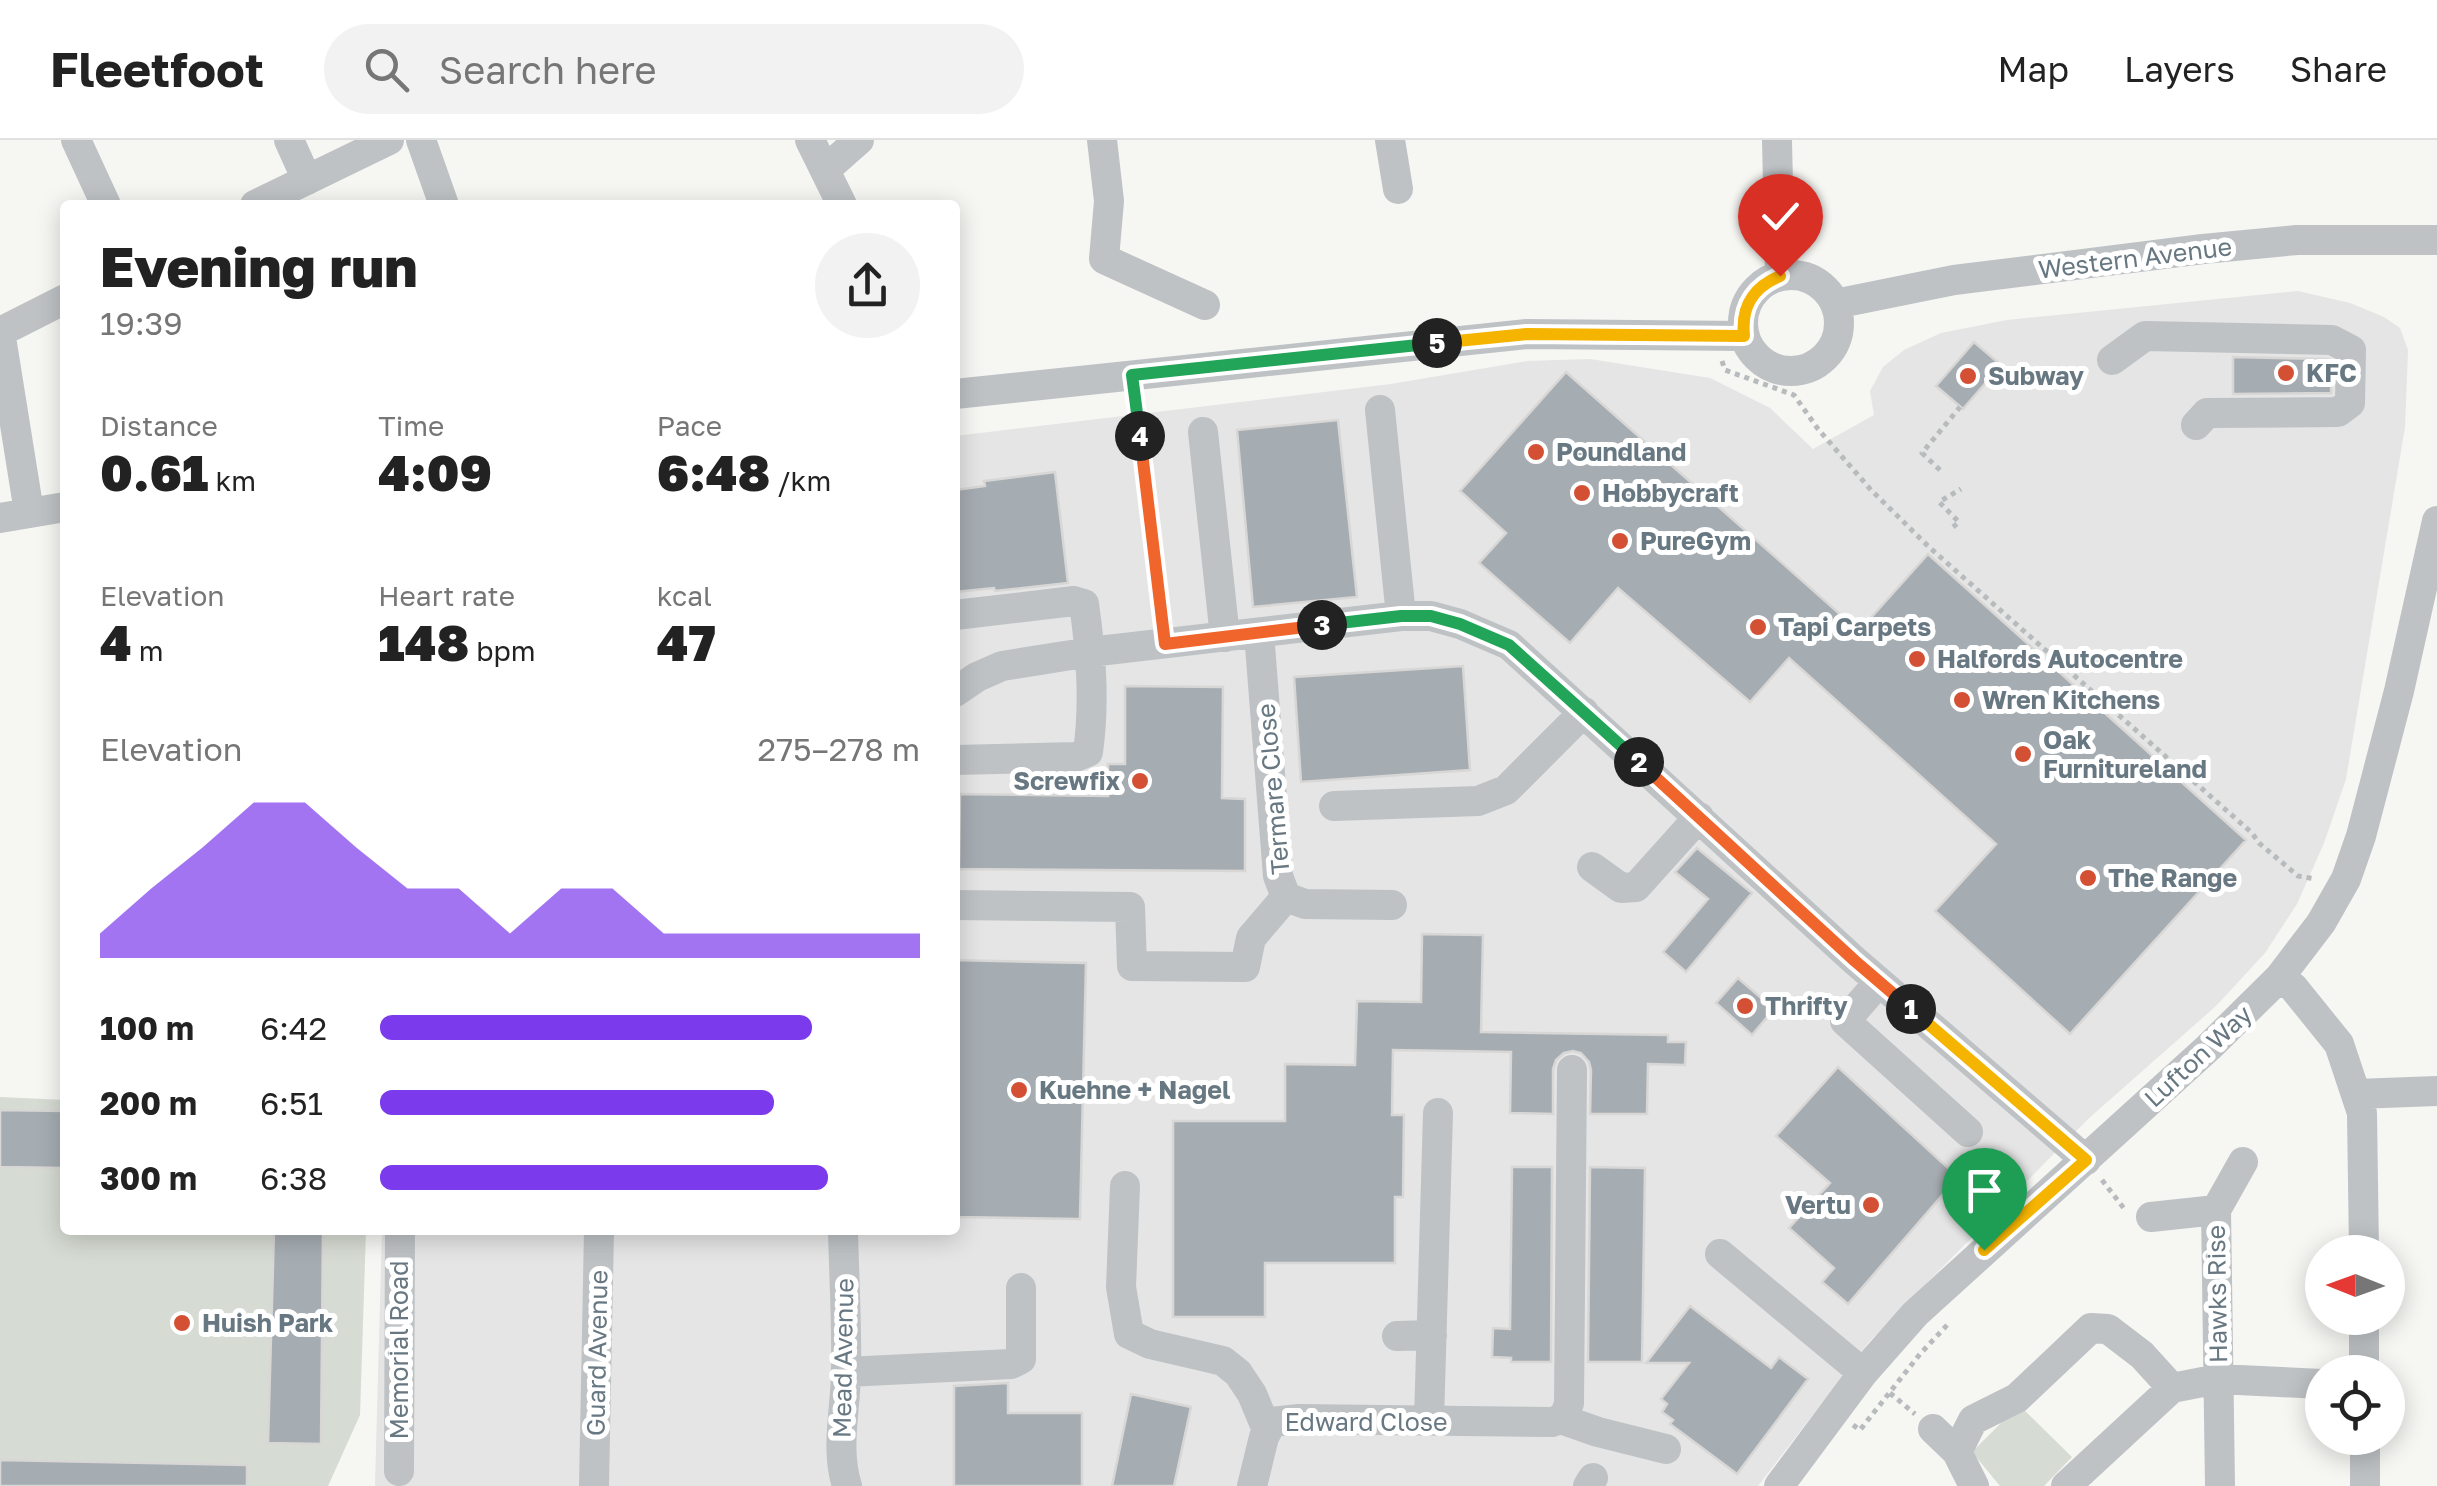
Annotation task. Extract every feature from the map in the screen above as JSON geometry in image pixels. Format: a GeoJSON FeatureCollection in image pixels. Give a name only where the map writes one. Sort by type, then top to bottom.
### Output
{"type":"FeatureCollection","features":[{"type":"Feature","properties":{"kind":"street"},"geometry":{"type":"LineString","coordinates":[[76,140],[104,200]]}},
{"type":"Feature","properties":{"kind":"street"},"geometry":{"type":"LineString","coordinates":[[289,140],[307,180]]}},
{"type":"Feature","properties":{"kind":"street"},"geometry":{"type":"LineString","coordinates":[[265,200],[389,140]]}},
{"type":"Feature","properties":{"kind":"street"},"geometry":{"type":"LineString","coordinates":[[421,140],[442,200]]}},
{"type":"Feature","properties":{"kind":"street"},"geometry":{"type":"LineString","coordinates":[[810,140],[840,200]]}},
{"type":"Feature","properties":{"kind":"street"},"geometry":{"type":"LineString","coordinates":[[825,170],[858,140]]}},
{"type":"Feature","properties":{"kind":"street"},"geometry":{"type":"LineString","coordinates":[[1102,140],[1110,200],[1104,259],[1205,305]]}},
{"type":"Feature","properties":{"kind":"street"},"geometry":{"type":"LineString","coordinates":[[1390,140],[1398,189]]}},
{"type":"Feature","properties":{"kind":"street"},"geometry":{"type":"LineString","coordinates":[[1777,140],[1780,276]]}},
{"type":"Feature","properties":{"kind":"street","name":"Western Avenue"},"geometry":{"type":"LineString","coordinates":[[1836,304],[1954,280],[2204,249],[2297,240],[2437,240]]}},
{"type":"Feature","properties":{"kind":"street"},"geometry":{"type":"LineString","coordinates":[[960,393],[1527,334],[1730,335],[1772,367],[1799,370],[1825,358],[1834,346],[1839,318],[1836,304],[1819,283],[1793,275],[1780,276],[1754,292],[1743,321],[1730,335]]}},
{"type":"Feature","properties":{"kind":"street"},"geometry":{"type":"LineString","coordinates":[[60,302],[0,332],[14,515],[60,508]]}},
{"type":"Feature","properties":{"kind":"street"},"geometry":{"type":"LineString","coordinates":[[2112,360],[2145,336],[2332,340],[2351,350],[2350,403],[2338,412],[2207,413],[2196,426]]}},
{"type":"Feature","properties":{"kind":"street"},"geometry":{"type":"LineString","coordinates":[[1380,410],[1401,616]]}},
{"type":"Feature","properties":{"kind":"street"},"geometry":{"type":"LineString","coordinates":[[1204,432],[1225,636]]}},
{"type":"Feature","properties":{"kind":"street","name":"Lufton Way"},"geometry":{"type":"LineString","coordinates":[[1779,1486],[1862,1373],[1916,1314],[2210,1047],[2279,978],[2321,922],[2346,879],[2362,836],[2437,521]]}},
{"type":"Feature","properties":{"kind":"street"},"geometry":{"type":"LineString","coordinates":[[960,613],[1074,601],[1084,604],[1092,727],[1088,752],[1076,757],[960,760]]}},
{"type":"Feature","properties":{"kind":"street"},"geometry":{"type":"LineString","coordinates":[[960,689],[1002,666],[1090,652],[1401,616],[1431,616],[1460,624],[1509,645],[1879,982],[2086,1160]]}},
{"type":"Feature","properties":{"kind":"street","name":"Termare Close"},"geometry":{"type":"LineString","coordinates":[[1259,633],[1278,876],[1286,897],[1305,904],[1392,905]]}},
{"type":"Feature","properties":{"kind":"street"},"geometry":{"type":"LineString","coordinates":[[1334,806],[1478,801],[1506,790],[1584,712]]}},
{"type":"Feature","properties":{"kind":"street"},"geometry":{"type":"LineString","coordinates":[[1592,867],[1621,888],[1636,888],[1699,817]]}},
{"type":"Feature","properties":{"kind":"street"},"geometry":{"type":"LineString","coordinates":[[960,905],[1130,907],[1132,966],[1245,966],[1250,938],[1286,897]]}},
{"type":"Feature","properties":{"kind":"street"},"geometry":{"type":"LineString","coordinates":[[2279,978],[2294,988],[2339,1044],[2362,1112],[2364,1235]]}},
{"type":"Feature","properties":{"kind":"street"},"geometry":{"type":"LineString","coordinates":[[1879,982],[1845,1022],[1968,1132]]}},
{"type":"Feature","properties":{"kind":"street"},"geometry":{"type":"LineString","coordinates":[[1560,1420],[1569,1403],[1572,1070]]}},
{"type":"Feature","properties":{"kind":"street"},"geometry":{"type":"LineString","coordinates":[[2356,1094],[2437,1091]]}},
{"type":"Feature","properties":{"kind":"street"},"geometry":{"type":"LineString","coordinates":[[1429,1421],[1438,1113]]}},
{"type":"Feature","properties":{"kind":"street","name":"Hawks Rise"},"geometry":{"type":"LineString","coordinates":[[2220,1486],[2216,1210],[2244,1162]]}},
{"type":"Feature","properties":{"kind":"street"},"geometry":{"type":"LineString","coordinates":[[1125,1186],[1121,1287],[1129,1334],[1150,1344],[1223,1361],[1238,1373],[1267,1430]]}},
{"type":"Feature","properties":{"kind":"street","name":"Hawks Rise"},"geometry":{"type":"LineString","coordinates":[[2151,1217],[2216,1210]]}},
{"type":"Feature","properties":{"kind":"street","name":"Memorial Road"},"geometry":{"type":"LineString","coordinates":[[399,1471],[400,1235]]}},
{"type":"Feature","properties":{"kind":"street","name":"Guard Avenue"},"geometry":{"type":"LineString","coordinates":[[595,1481],[599,1235]]}},
{"type":"Feature","properties":{"kind":"street","name":"Mead Avenue"},"geometry":{"type":"LineString","coordinates":[[843,1235],[846,1372],[841,1426],[847,1486]]}},
{"type":"Feature","properties":{"kind":"street"},"geometry":{"type":"LineString","coordinates":[[1720,1254],[1862,1373]]}},
{"type":"Feature","properties":{"kind":"street"},"geometry":{"type":"LineString","coordinates":[[846,1372],[1012,1364],[1021,1359],[1021,1288]]}},
{"type":"Feature","properties":{"kind":"street"},"geometry":{"type":"LineString","coordinates":[[1957,1452],[1973,1420],[2018,1398],[2090,1328],[2108,1328],[2142,1355],[2172,1388],[2066,1486]]}},
{"type":"Feature","properties":{"kind":"street"},"geometry":{"type":"LineString","coordinates":[[1397,1336],[1432,1335]]}},
{"type":"Feature","properties":{"kind":"street","name":"Hawks Rise"},"geometry":{"type":"LineString","coordinates":[[2172,1388],[2218,1379],[2305,1383]]}},
{"type":"Feature","properties":{"kind":"street","name":"Edward Close"},"geometry":{"type":"LineString","coordinates":[[1252,1486],[1272,1422],[1300,1419],[1560,1420],[1666,1450]]}},
{"type":"Feature","properties":{"kind":"street"},"geometry":{"type":"LineString","coordinates":[[1933,1429],[1957,1452],[1974,1486]]}},
{"type":"Feature","properties":{"kind":"street"},"geometry":{"type":"LineString","coordinates":[[2365,1455],[2365,1486]]}},
{"type":"Feature","properties":{"kind":"path"},"geometry":{"type":"LineString","coordinates":[[1730,335],[1725,370],[1794,396],[1871,490],[1929,547],[2298,876],[2323,880]]}},
{"type":"Feature","properties":{"kind":"path"},"geometry":{"type":"LineString","coordinates":[[1132,375],[1165,644]]}},
{"type":"Feature","properties":{"kind":"path"},"geometry":{"type":"LineString","coordinates":[[1940,470],[1922,453],[1960,407]]}},
{"type":"Feature","properties":{"kind":"path"},"geometry":{"type":"LineString","coordinates":[[1953,527],[1959,522],[1939,502],[1961,489]]}},
{"type":"Feature","properties":{"kind":"path"},"geometry":{"type":"LineString","coordinates":[[2086,1160],[2130,1216],[2151,1217]]}},
{"type":"Feature","properties":{"kind":"path"},"geometry":{"type":"LineString","coordinates":[[1835,1410],[1860,1430],[1956,1315]]}},
{"type":"Feature","properties":{"kind":"shaded area"},"geometry":{"type":"Polygon","coordinates":[[[2298,291],[2350,303],[2400,328],[2408,350],[2405,427],[2346,779],[2297,904],[2265,953],[2216,1006],[2088,1119],[1869,1342],[1758,1486],[375,1486],[382,1235],[960,1235],[960,435],[1391,384],[1528,361],[1590,359],[1710,378],[1770,408],[1813,449],[1874,415],[1870,391],[1883,367],[1904,350],[1941,333],[2007,320],[2298,291]]]}},
{"type":"Feature","properties":{"kind":"shaded area","name":"Huish Park"},"geometry":{"type":"Polygon","coordinates":[[[0,1097],[60,1100],[60,1235],[366,1235],[360,1415],[328,1486],[0,1486],[0,1097]]]}},
{"type":"Feature","properties":{"kind":"shaded area"},"geometry":{"type":"Polygon","coordinates":[[[2019,1405],[2072,1457],[2044,1486],[2000,1486],[1972,1452],[2019,1405]]]}},
{"type":"Feature","properties":{"kind":"building","name":"Subway"},"geometry":{"type":"Polygon","coordinates":[[[1974,342],[2001,365],[1963,409],[1936,386],[1974,342]]]}},
{"type":"Feature","properties":{"kind":"building","name":"KFC"},"geometry":{"type":"Polygon","coordinates":[[[2233,357],[2327,359],[2332,361],[2331,393],[2233,394],[2233,357]]]}},
{"type":"Feature","properties":{"kind":"building"},"geometry":{"type":"Polygon","coordinates":[[[1566,372],[1859,631],[1928,554],[2246,840],[2070,1034],[1935,911],[1996,844],[1789,658],[1750,702],[1618,588],[1570,643],[1479,563],[1506,533],[1460,491],[1566,372]]]}},
{"type":"Feature","properties":{"kind":"building"},"geometry":{"type":"Polygon","coordinates":[[[1338,420],[1357,597],[1253,607],[1237,430],[1338,420]]]}},
{"type":"Feature","properties":{"kind":"building"},"geometry":{"type":"Polygon","coordinates":[[[1055,472],[1068,583],[960,591],[960,489],[985,486],[984,481],[1055,472]]]}},
{"type":"Feature","properties":{"kind":"building"},"geometry":{"type":"Polygon","coordinates":[[[1463,666],[1470,770],[1301,782],[1294,677],[1463,666]]]}},
{"type":"Feature","properties":{"kind":"building","name":"Screwfix"},"geometry":{"type":"Polygon","coordinates":[[[1125,686],[1223,687],[1222,798],[1245,799],[1245,871],[960,869],[960,794],[1108,796],[1108,764],[1125,764],[1125,686]]]}},
{"type":"Feature","properties":{"kind":"building"},"geometry":{"type":"Polygon","coordinates":[[[1697,848],[1752,893],[1686,972],[1663,952],[1708,899],[1675,872],[1697,848]]]}},
{"type":"Feature","properties":{"kind":"building"},"geometry":{"type":"Polygon","coordinates":[[[1422,934],[1483,935],[1481,1032],[1668,1035],[1668,1042],[1686,1042],[1685,1065],[1648,1064],[1647,1114],[1590,1114],[1589,1062],[1581,1053],[1564,1053],[1553,1069],[1553,1114],[1510,1113],[1511,1052],[1393,1050],[1392,1115],[1404,1115],[1403,1197],[1395,1197],[1395,1263],[1265,1263],[1265,1317],[1173,1317],[1173,1121],[1285,1121],[1285,1064],[1355,1065],[1357,1001],[1421,1002],[1422,934]]]}},
{"type":"Feature","properties":{"kind":"building","name":"Kuehne + Nagel"},"geometry":{"type":"Polygon","coordinates":[[[960,960],[1086,963],[1080,1219],[960,1217],[960,960]]]}},
{"type":"Feature","properties":{"kind":"building","name":"Thrifty"},"geometry":{"type":"Polygon","coordinates":[[[1738,978],[1774,1009],[1752,1035],[1716,1003],[1738,978]]]}},
{"type":"Feature","properties":{"kind":"building","name":"Vertu"},"geometry":{"type":"Polygon","coordinates":[[[1838,1067],[1958,1177],[1848,1304],[1822,1282],[1834,1268],[1789,1228],[1830,1183],[1776,1136],[1838,1067]]]}},
{"type":"Feature","properties":{"kind":"building"},"geometry":{"type":"Polygon","coordinates":[[[0,1110],[60,1111],[60,1168],[0,1167],[0,1110]]]}},
{"type":"Feature","properties":{"kind":"building"},"geometry":{"type":"Polygon","coordinates":[[[1512,1167],[1552,1167],[1551,1362],[1511,1362],[1511,1358],[1492,1357],[1493,1328],[1510,1329],[1512,1167]]]}},
{"type":"Feature","properties":{"kind":"building"},"geometry":{"type":"Polygon","coordinates":[[[1590,1167],[1645,1168],[1642,1362],[1588,1362],[1590,1167]]]}},
{"type":"Feature","properties":{"kind":"building"},"geometry":{"type":"Polygon","coordinates":[[[274,1235],[323,1235],[321,1444],[268,1443],[274,1235]]]}},
{"type":"Feature","properties":{"kind":"building"},"geometry":{"type":"Polygon","coordinates":[[[1690,1306],[1771,1368],[1779,1357],[1808,1379],[1737,1474],[1670,1424],[1673,1420],[1662,1412],[1667,1404],[1661,1399],[1689,1363],[1646,1363],[1690,1306]]]}},
{"type":"Feature","properties":{"kind":"building"},"geometry":{"type":"Polygon","coordinates":[[[1008,1383],[1008,1413],[1082,1413],[1082,1486],[954,1486],[954,1386],[1008,1383]]]}},
{"type":"Feature","properties":{"kind":"building"},"geometry":{"type":"Polygon","coordinates":[[[1131,1394],[1191,1407],[1174,1486],[1112,1486],[1131,1394]]]}},
{"type":"Feature","properties":{"kind":"building"},"geometry":{"type":"Polygon","coordinates":[[[0,1460],[247,1465],[247,1486],[0,1486],[0,1460]]]}},
{"type":"Feature","properties":{"kind":"place","name":"KFC"},"geometry":{"type":"Point","coordinates":[2286,373]}},
{"type":"Feature","properties":{"kind":"place","name":"Subway"},"geometry":{"type":"Point","coordinates":[1968,376]}},
{"type":"Feature","properties":{"kind":"place","name":"Poundland"},"geometry":{"type":"Point","coordinates":[1536,452]}},
{"type":"Feature","properties":{"kind":"place","name":"Hobbycraft"},"geometry":{"type":"Point","coordinates":[1582,493]}},
{"type":"Feature","properties":{"kind":"place","name":"PureGym"},"geometry":{"type":"Point","coordinates":[1620,541]}},
{"type":"Feature","properties":{"kind":"place","name":"Tapi Carpets"},"geometry":{"type":"Point","coordinates":[1758,627]}},
{"type":"Feature","properties":{"kind":"place","name":"Halfords Autocentre"},"geometry":{"type":"Point","coordinates":[1917,659]}},
{"type":"Feature","properties":{"kind":"place","name":"Wren Kitchens"},"geometry":{"type":"Point","coordinates":[1962,700]}},
{"type":"Feature","properties":{"kind":"place","name":"Oak Furnitureland"},"geometry":{"type":"Point","coordinates":[2023,754]}},
{"type":"Feature","properties":{"kind":"place","name":"Screwfix"},"geometry":{"type":"Point","coordinates":[1140,781]}},
{"type":"Feature","properties":{"kind":"place","name":"The Range"},"geometry":{"type":"Point","coordinates":[2088,878]}},
{"type":"Feature","properties":{"kind":"place","name":"Thrifty"},"geometry":{"type":"Point","coordinates":[1745,1006]}},
{"type":"Feature","properties":{"kind":"place","name":"Kuehne + Nagel"},"geometry":{"type":"Point","coordinates":[1019,1090]}},
{"type":"Feature","properties":{"kind":"place","name":"Vertu"},"geometry":{"type":"Point","coordinates":[1871,1205]}},
{"type":"Feature","properties":{"kind":"place","name":"Huish Park"},"geometry":{"type":"Point","coordinates":[182,1323]}},
{"type":"Feature","properties":{"kind":"route"},"geometry":{"type":"LineString","coordinates":[[1780,276],[1754,292],[1746,306],[1744,336],[1527,334],[1132,375],[1165,644],[1401,616],[1431,616],[1509,645],[1855,961],[2086,1160],[1984,1250]]}}]}
